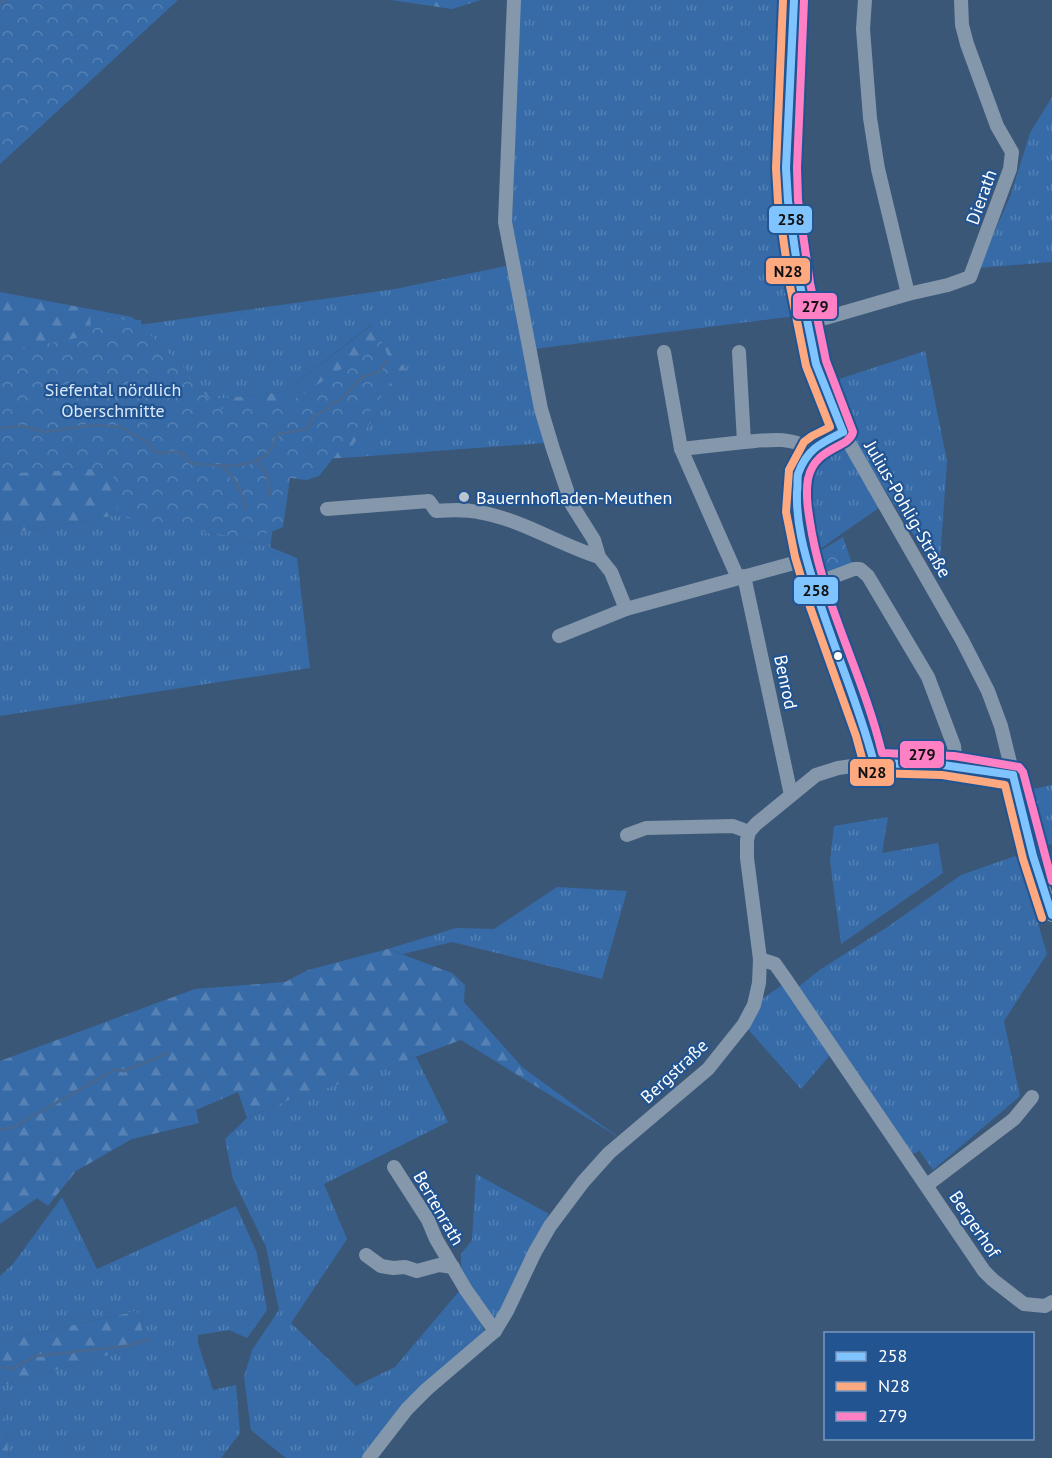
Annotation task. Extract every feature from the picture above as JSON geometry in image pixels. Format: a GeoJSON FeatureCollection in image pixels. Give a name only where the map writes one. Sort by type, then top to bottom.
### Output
{"type":"FeatureCollection","features":[{"type":"Feature","properties":{"kind":"street"},"geometry":{"type":"LineString","coordinates":[[514,0],[505,222],[541,409],[553,449],[572,506],[594,540],[599,557],[611,572],[626,609]]}},
{"type":"Feature","properties":{"kind":"street","name":"Julius-Pohlig-Straße"},"geometry":{"type":"LineString","coordinates":[[794,0],[786,168],[788,201],[816,364],[843,432],[962,640],[988,691],[1001,726],[1031,846],[1052,915]]}},
{"type":"Feature","properties":{"kind":"street"},"geometry":{"type":"LineString","coordinates":[[865,0],[863,29],[870,118],[878,170],[895,232],[908,294]]}},
{"type":"Feature","properties":{"kind":"street","name":"Dierath"},"geometry":{"type":"LineString","coordinates":[[808,323],[970,277],[1010,169],[1012,152],[997,126],[967,44],[962,26],[961,0]]}},
{"type":"Feature","properties":{"kind":"street","name":"Benrod"},"geometry":{"type":"LineString","coordinates":[[664,352],[681,449],[741,577],[790,795]]}},
{"type":"Feature","properties":{"kind":"street"},"geometry":{"type":"LineString","coordinates":[[739,352],[744,442]]}},
{"type":"Feature","properties":{"kind":"street"},"geometry":{"type":"LineString","coordinates":[[843,432],[811,449],[802,462],[795,504],[805,560],[874,763]]}},
{"type":"Feature","properties":{"kind":"street"},"geometry":{"type":"LineString","coordinates":[[681,449],[777,440],[798,442],[811,449]]}},
{"type":"Feature","properties":{"kind":"street"},"geometry":{"type":"LineString","coordinates":[[327,509],[429,501],[436,511],[477,512],[503,518],[599,557]]}},
{"type":"Feature","properties":{"kind":"street"},"geometry":{"type":"LineString","coordinates":[[559,636],[626,609],[805,560]]}},
{"type":"Feature","properties":{"kind":"street"},"geometry":{"type":"LineString","coordinates":[[814,584],[854,569],[860,569],[868,576],[928,677],[954,746],[956,766]]}},
{"type":"Feature","properties":{"kind":"street"},"geometry":{"type":"LineString","coordinates":[[627,835],[646,828],[733,826],[749,832],[790,795],[826,770],[874,763],[904,763],[956,766],[991,774],[1013,775]]}},
{"type":"Feature","properties":{"kind":"street","name":"Bergstraße"},"geometry":{"type":"LineString","coordinates":[[369,1458],[420,1395],[495,1331],[535,1252],[567,1202],[609,1153],[708,1068],[744,1024],[754,1005],[759,983],[760,959],[747,858],[749,832]]}},
{"type":"Feature","properties":{"kind":"street"},"geometry":{"type":"LineString","coordinates":[[760,959],[775,964],[927,1185]]}},
{"type":"Feature","properties":{"kind":"street","name":"Bergerhof"},"geometry":{"type":"LineString","coordinates":[[1032,1097],[1014,1119],[927,1185],[984,1271],[993,1280],[1024,1304],[1045,1306],[1052,1302]]}},
{"type":"Feature","properties":{"kind":"street","name":"Bertenrath"},"geometry":{"type":"LineString","coordinates":[[394,1167],[422,1210],[466,1290],[495,1331]]}},
{"type":"Feature","properties":{"kind":"street","name":"Bertenrath"},"geometry":{"type":"LineString","coordinates":[[366,1256],[381,1266],[393,1268],[405,1267],[417,1271],[439,1264],[453,1267]]}},
{"type":"Feature","properties":{"kind":"green space"},"geometry":{"type":"Polygon","coordinates":[[[0,0],[178,0],[0,164],[0,0]]]}},
{"type":"Feature","properties":{"kind":"green space"},"geometry":{"type":"Polygon","coordinates":[[[391,0],[481,0],[452,9],[391,0]]]}},
{"type":"Feature","properties":{"kind":"green space"},"geometry":{"type":"Polygon","coordinates":[[[519,0],[788,0],[779,165],[796,316],[534,349],[512,224],[519,0]]]}},
{"type":"Feature","properties":{"kind":"green space"},"geometry":{"type":"Polygon","coordinates":[[[1052,97],[1052,262],[978,268],[1010,197],[1030,133],[1052,97]]]}},
{"type":"Feature","properties":{"kind":"green space"},"geometry":{"type":"Polygon","coordinates":[[[506,266],[545,443],[342,458],[410,375],[371,325],[284,392],[216,399],[139,325],[395,289],[506,266]]]}},
{"type":"Feature","properties":{"kind":"green space","name":"Siefental nördlich Oberschmitte"},"geometry":{"type":"Polygon","coordinates":[[[0,292],[132,317],[216,399],[284,392],[372,325],[410,375],[342,458],[284,459],[270,547],[124,514],[0,535],[0,292]]]}},
{"type":"Feature","properties":{"kind":"green space","name":"Siefental nördlich Oberschmitte"},"geometry":{"type":"Polygon","coordinates":[[[90,318],[141,320],[142,329],[219,409],[287,404],[365,354],[380,338],[398,378],[393,379],[319,476],[307,480],[290,478],[283,527],[250,540],[118,516],[112,468],[18,473],[0,471],[0,353],[92,335],[90,318]]]}},
{"type":"Feature","properties":{"kind":"green space"},"geometry":{"type":"Polygon","coordinates":[[[925,351],[947,461],[939,575],[848,431],[830,382],[925,351]]]}},
{"type":"Feature","properties":{"kind":"green space"},"geometry":{"type":"Polygon","coordinates":[[[834,443],[844,447],[880,507],[810,556],[800,501],[807,461],[834,443]]]}},
{"type":"Feature","properties":{"kind":"green space"},"geometry":{"type":"Polygon","coordinates":[[[124,514],[270,547],[297,558],[310,668],[0,716],[0,535],[124,514]]]}},
{"type":"Feature","properties":{"kind":"green space"},"geometry":{"type":"Polygon","coordinates":[[[843,537],[853,567],[822,576],[816,573],[810,557],[843,537]]]}},
{"type":"Feature","properties":{"kind":"green space"},"geometry":{"type":"Polygon","coordinates":[[[1052,785],[1052,844],[1044,846],[1029,790],[1052,785]]]}},
{"type":"Feature","properties":{"kind":"green space"},"geometry":{"type":"Polygon","coordinates":[[[888,817],[882,853],[938,843],[943,873],[841,944],[830,861],[834,826],[888,817]]]}},
{"type":"Feature","properties":{"kind":"green space"},"geometry":{"type":"Polygon","coordinates":[[[1018,855],[1047,954],[1004,1021],[1020,1096],[933,1170],[919,1150],[916,1153],[909,1153],[798,987],[821,969],[886,928],[961,875],[1018,855]]]}},
{"type":"Feature","properties":{"kind":"green space"},"geometry":{"type":"Polygon","coordinates":[[[557,887],[627,891],[602,979],[452,942],[403,954],[388,949],[456,928],[494,929],[557,887]]]}},
{"type":"Feature","properties":{"kind":"green space"},"geometry":{"type":"Polygon","coordinates":[[[388,949],[452,973],[465,985],[464,1002],[522,1067],[618,1137],[461,1040],[361,1077],[286,1101],[247,1118],[238,1092],[196,1110],[199,1123],[132,1139],[76,1171],[48,1206],[37,1198],[0,1224],[0,1061],[195,989],[285,982],[308,970],[388,949]]]}},
{"type":"Feature","properties":{"kind":"green space"},"geometry":{"type":"Polygon","coordinates":[[[785,983],[831,1054],[801,1089],[746,1027],[759,1001],[785,983]]]}},
{"type":"Feature","properties":{"kind":"green space"},"geometry":{"type":"Polygon","coordinates":[[[416,1057],[448,1122],[324,1184],[347,1239],[291,1323],[356,1386],[395,1367],[461,1289],[475,1310],[485,1332],[363,1458],[286,1458],[251,1430],[244,1377],[252,1350],[279,1310],[266,1247],[233,1179],[225,1139],[247,1118],[286,1101],[416,1057]]]}},
{"type":"Feature","properties":{"kind":"green space"},"geometry":{"type":"Polygon","coordinates":[[[476,1174],[549,1214],[496,1318],[489,1317],[461,1273],[461,1254],[472,1240],[476,1174]]]}},
{"type":"Feature","properties":{"kind":"green space"},"geometry":{"type":"Polygon","coordinates":[[[62,1197],[97,1269],[236,1206],[257,1253],[267,1310],[247,1338],[229,1330],[198,1335],[198,1343],[213,1390],[236,1385],[240,1433],[221,1458],[9,1458],[1,1386],[146,1344],[136,1311],[0,1341],[0,1276],[13,1264],[62,1197]]]}},
{"type":"Feature","properties":{"kind":"green space"},"geometry":{"type":"Polygon","coordinates":[[[137,1311],[146,1344],[1,1386],[9,1458],[0,1458],[0,1341],[137,1311]]]}},
{"type":"Feature","properties":{"kind":"waterway"},"geometry":{"type":"LineString","coordinates":[[0,3],[6,0]]}},
{"type":"Feature","properties":{"kind":"waterway"},"geometry":{"type":"LineString","coordinates":[[0,428],[23,426],[44,432],[93,425],[120,427],[146,441],[157,453],[184,454],[190,463],[219,466],[239,465],[258,460],[266,455],[278,434],[307,429],[315,415],[339,401],[362,377],[379,372],[386,361]]}},
{"type":"Feature","properties":{"kind":"waterway"},"geometry":{"type":"LineString","coordinates":[[256,459],[267,475],[270,496]]}},
{"type":"Feature","properties":{"kind":"waterway"},"geometry":{"type":"LineString","coordinates":[[222,466],[237,485],[246,508]]}},
{"type":"Feature","properties":{"kind":"waterway"},"geometry":{"type":"LineString","coordinates":[[0,1129],[12,1128],[116,1069],[124,1071],[168,1053]]}},
{"type":"Feature","properties":{"kind":"waterway"},"geometry":{"type":"LineString","coordinates":[[0,1367],[12,1369],[35,1356],[127,1346],[149,1339]]}},
{"type":"Feature","properties":{"kind":"transit line","name":"N28"},"geometry":{"type":"LineString","coordinates":[[783,0],[776,168],[778,202],[790,286],[806,366],[830,427],[804,442],[789,470],[786,512],[795,557],[809,604],[856,736],[865,769],[873,773],[942,775],[1005,785],[1023,859],[1042,918]]}},
{"type":"Feature","properties":{"kind":"transit line","name":"258"},"geometry":{"type":"LineString","coordinates":[[794,0],[786,168],[788,201],[800,285],[816,364],[843,432]]}},
{"type":"Feature","properties":{"kind":"transit line","name":"279"},"geometry":{"type":"LineString","coordinates":[[804,0],[797,168],[798,200],[810,283],[826,361],[853,432],[845,442],[817,460],[808,479],[808,506],[818,562],[882,753],[954,756],[1019,767],[1023,772],[1052,881]]}},
{"type":"Feature","properties":{"kind":"transit line","name":"258"},"geometry":{"type":"LineString","coordinates":[[843,432],[816,448],[802,465],[798,476],[797,492],[799,526],[813,581],[874,763]]}},
{"type":"Feature","properties":{"kind":"transit line","name":"258"},"geometry":{"type":"LineString","coordinates":[[874,763],[943,765],[1013,775]]}},
{"type":"Feature","properties":{"kind":"transit line","name":"258"},"geometry":{"type":"LineString","coordinates":[[1013,775],[1033,856],[1052,915]]}},
{"type":"Feature","properties":{"kind":"place","name":"Bauernhofladen-Meuthen"},"geometry":{"type":"Point","coordinates":[464,497]}}]}
